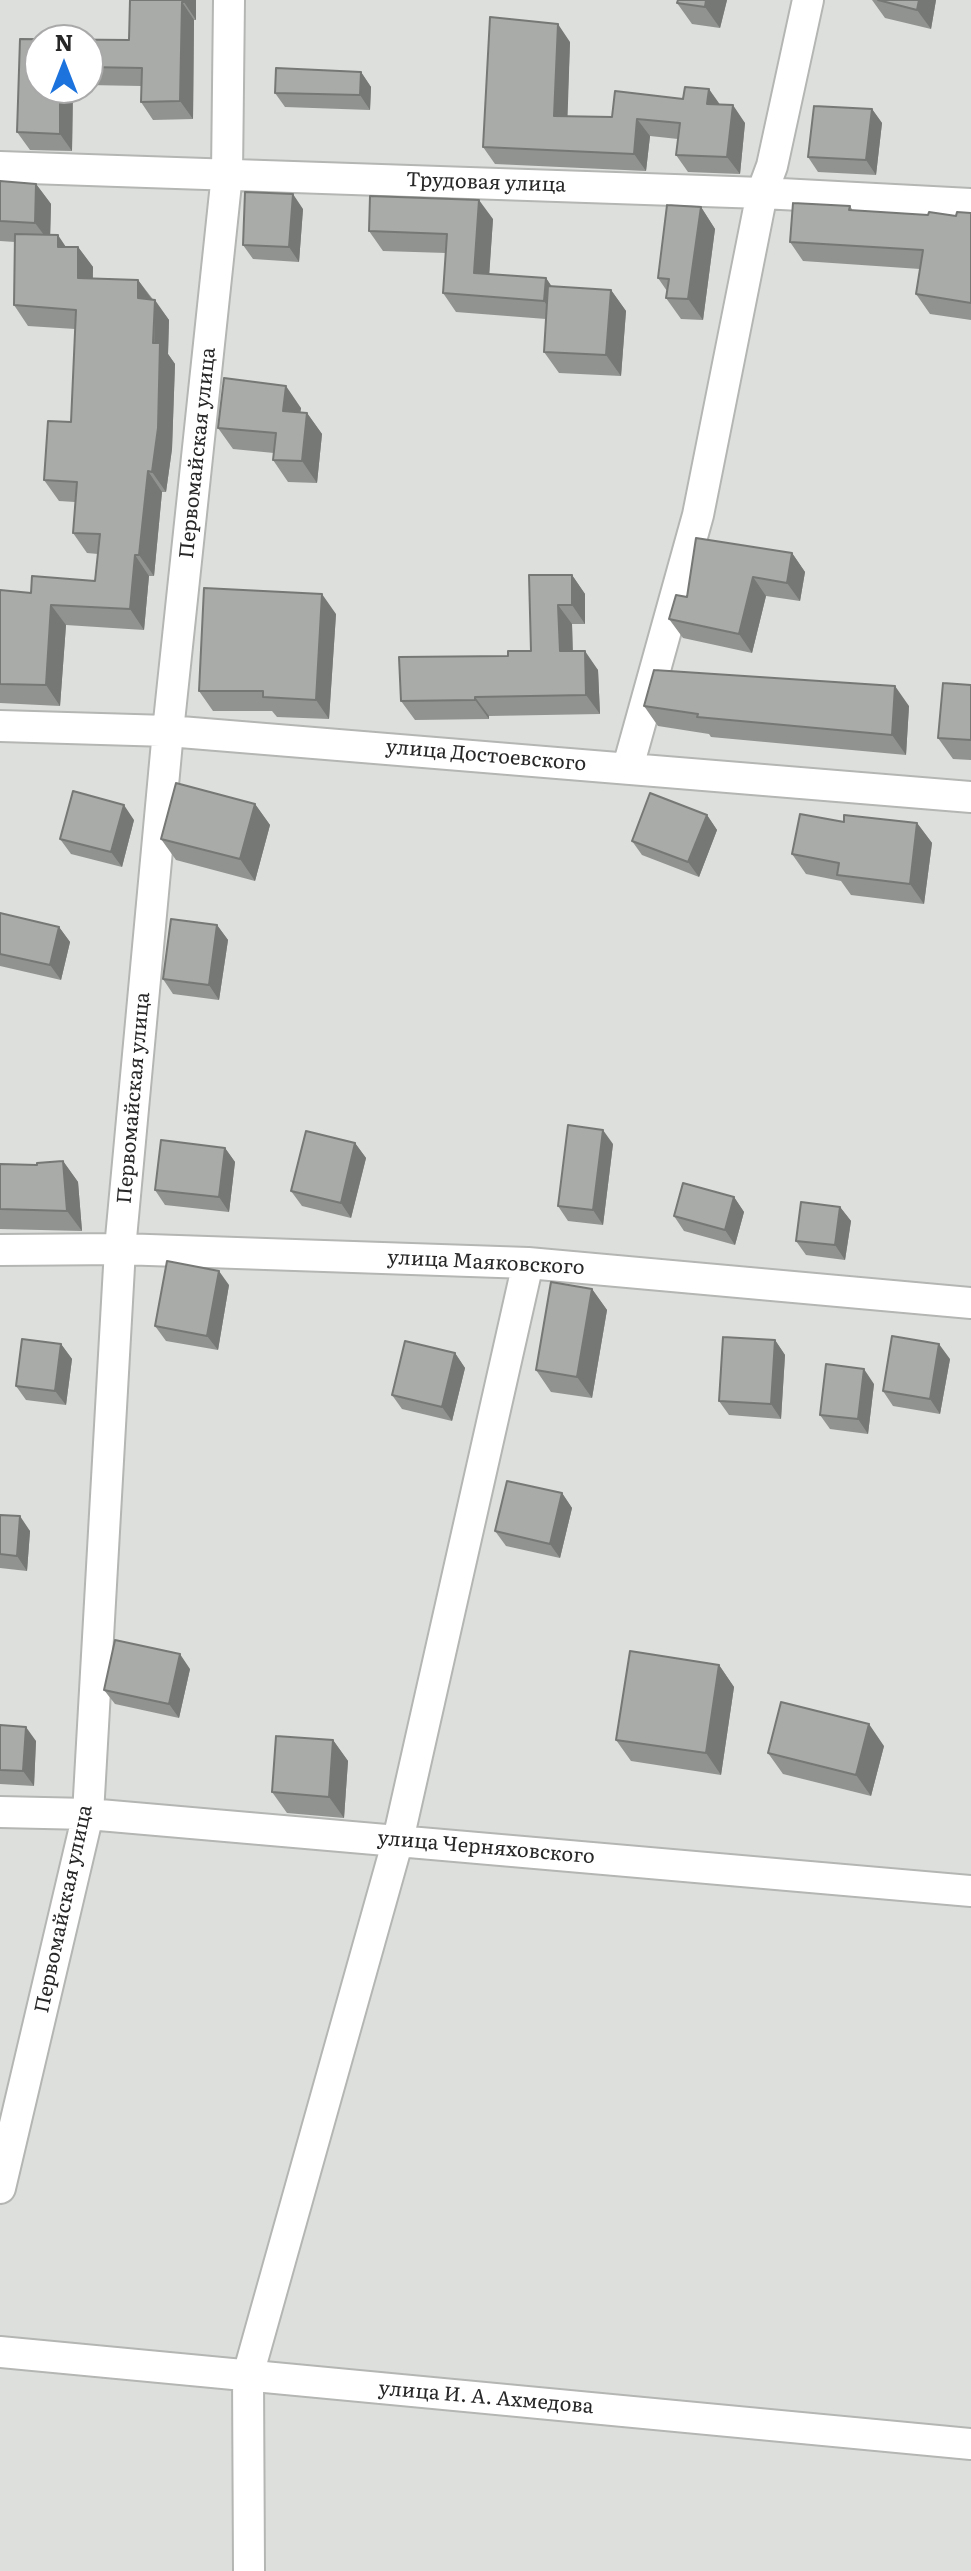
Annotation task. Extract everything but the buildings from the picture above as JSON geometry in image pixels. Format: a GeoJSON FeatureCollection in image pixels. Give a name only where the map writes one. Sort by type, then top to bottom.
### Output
{"type":"FeatureCollection","features":[{"type":"Feature","properties":{"kind":"street","name":"Первомайская улица"},"geometry":{"type":"LineString","coordinates":[[0,2188],[88,1814],[120,1249],[168,731],[227,174],[229,0]]}},
{"type":"Feature","properties":{"kind":"street"},"geometry":{"type":"LineString","coordinates":[[628,767],[698,515],[762,193],[772,166],[808,0]]}},
{"type":"Feature","properties":{"kind":"street","name":"Трудовая улица"},"geometry":{"type":"LineString","coordinates":[[0,167],[762,193],[971,204]]}},
{"type":"Feature","properties":{"kind":"street","name":"улица Достоевского"},"geometry":{"type":"LineString","coordinates":[[0,726],[168,731],[971,797]]}},
{"type":"Feature","properties":{"kind":"street","name":"улица Маяковского"},"geometry":{"type":"LineString","coordinates":[[0,1250],[120,1249],[528,1263],[971,1303]]}},
{"type":"Feature","properties":{"kind":"street"},"geometry":{"type":"LineString","coordinates":[[249,2571],[248,2375],[398,1840],[528,1263]]}},
{"type":"Feature","properties":{"kind":"street","name":"улица Черняховского"},"geometry":{"type":"LineString","coordinates":[[0,1812],[88,1814],[971,1891]]}},
{"type":"Feature","properties":{"kind":"street","name":"улица И. А. Ахмедова"},"geometry":{"type":"LineString","coordinates":[[0,2352],[971,2444]]}}]}
